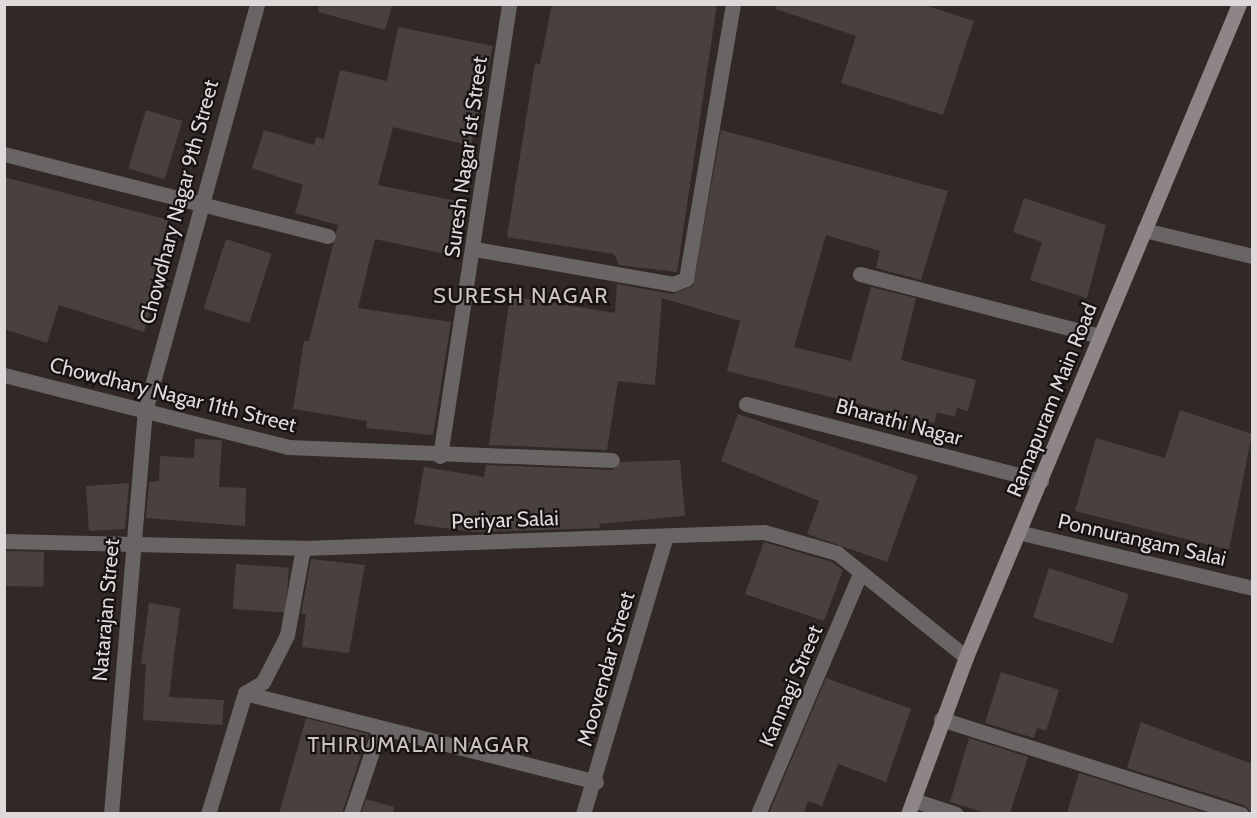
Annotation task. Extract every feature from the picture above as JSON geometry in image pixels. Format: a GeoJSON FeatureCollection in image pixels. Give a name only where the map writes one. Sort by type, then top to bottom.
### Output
{"type":"FeatureCollection","features":[{"type":"Feature","properties":{"kind":"main road","name":"Ramapuram Main Road"},"geometry":{"type":"LineString","coordinates":[[910,807],[966,657],[1022,533],[1143,230],[1239,4]]}},
{"type":"Feature","properties":{"kind":"street","name":"Suresh Nagar 1st Street"},"geometry":{"type":"LineString","coordinates":[[440,456],[475,249],[509,4]]}},
{"type":"Feature","properties":{"kind":"street"},"geometry":{"type":"LineString","coordinates":[[475,249],[674,285],[686,279],[733,4]]}},
{"type":"Feature","properties":{"kind":"street","name":"Chowdhary Nagar 9th Street"},"geometry":{"type":"LineString","coordinates":[[145,411],[198,202],[253,5]]}},
{"type":"Feature","properties":{"kind":"street"},"geometry":{"type":"LineString","coordinates":[[4,154],[328,236]]}},
{"type":"Feature","properties":{"kind":"street"},"geometry":{"type":"LineString","coordinates":[[1143,230],[1252,256]]}},
{"type":"Feature","properties":{"kind":"street"},"geometry":{"type":"LineString","coordinates":[[860,274],[1100,336]]}},
{"type":"Feature","properties":{"kind":"street","name":"Chowdhary Nagar 11th Street"},"geometry":{"type":"LineString","coordinates":[[4,375],[288,447],[440,456],[612,460]]}},
{"type":"Feature","properties":{"kind":"street","name":"Bharathi Nagar"},"geometry":{"type":"LineString","coordinates":[[746,404],[1041,481]]}},
{"type":"Feature","properties":{"kind":"street","name":"Natarajan Street"},"geometry":{"type":"LineString","coordinates":[[111,813],[145,411]]}},
{"type":"Feature","properties":{"kind":"street","name":"Periyar Salai"},"geometry":{"type":"LineString","coordinates":[[4,541],[303,548],[764,532],[799,539],[837,553],[860,574],[966,657]]}},
{"type":"Feature","properties":{"kind":"street","name":"Ponnurangam Salai"},"geometry":{"type":"LineString","coordinates":[[1022,533],[1252,588]]}},
{"type":"Feature","properties":{"kind":"street","name":"Moovendar Street"},"geometry":{"type":"LineString","coordinates":[[583,813],[596,782],[666,536]]}},
{"type":"Feature","properties":{"kind":"street"},"geometry":{"type":"LineString","coordinates":[[208,813],[245,693],[263,682],[287,634],[303,548]]}},
{"type":"Feature","properties":{"kind":"street","name":"Kannagi Street"},"geometry":{"type":"LineString","coordinates":[[758,813],[860,574]]}},
{"type":"Feature","properties":{"kind":"street"},"geometry":{"type":"LineString","coordinates":[[245,693],[596,782]]}},
{"type":"Feature","properties":{"kind":"street"},"geometry":{"type":"LineString","coordinates":[[941,719],[1241,813]]}},
{"type":"Feature","properties":{"kind":"street"},"geometry":{"type":"LineString","coordinates":[[351,813],[380,728]]}},
{"type":"Feature","properties":{"kind":"street"},"geometry":{"type":"LineString","coordinates":[[910,807],[956,813]]}},
{"type":"Feature","properties":{"kind":"building"},"geometry":{"type":"Polygon","coordinates":[[[319,4],[393,4],[385,30],[318,12],[319,4]]]}},
{"type":"Feature","properties":{"kind":"building"},"geometry":{"type":"Polygon","coordinates":[[[552,4],[717,4],[677,272],[619,265],[614,254],[507,237],[535,63],[540,64],[552,4]]]}},
{"type":"Feature","properties":{"kind":"building"},"geometry":{"type":"Polygon","coordinates":[[[777,4],[921,4],[974,21],[943,115],[841,83],[856,36],[776,9],[777,4]]]}},
{"type":"Feature","properties":{"kind":"building"},"geometry":{"type":"Polygon","coordinates":[[[398,27],[493,46],[471,146],[393,127],[378,185],[466,203],[455,256],[375,239],[358,308],[451,322],[433,435],[366,428],[367,421],[293,409],[304,341],[309,341],[338,225],[295,213],[303,185],[252,168],[264,130],[314,145],[316,137],[324,139],[340,70],[387,81],[398,27]]]}},
{"type":"Feature","properties":{"kind":"building"},"geometry":{"type":"Polygon","coordinates":[[[146,110],[182,121],[165,179],[128,168],[146,110]]]}},
{"type":"Feature","properties":{"kind":"building"},"geometry":{"type":"Polygon","coordinates":[[[721,130],[948,191],[921,280],[876,268],[880,251],[826,235],[794,347],[851,361],[871,287],[916,298],[901,360],[976,380],[968,411],[957,408],[955,417],[937,412],[934,423],[727,371],[740,321],[662,298],[655,385],[618,381],[607,450],[489,445],[510,296],[615,313],[617,284],[672,294],[693,286],[721,130]]]}},
{"type":"Feature","properties":{"kind":"building"},"geometry":{"type":"Polygon","coordinates":[[[4,177],[169,220],[159,252],[167,255],[144,332],[59,305],[47,343],[4,329],[4,177]]]}},
{"type":"Feature","properties":{"kind":"building"},"geometry":{"type":"Polygon","coordinates":[[[1024,198],[1106,225],[1087,298],[1030,280],[1042,242],[1013,232],[1024,198]]]}},
{"type":"Feature","properties":{"kind":"building"},"geometry":{"type":"Polygon","coordinates":[[[226,239],[272,254],[249,323],[203,308],[226,239]]]}},
{"type":"Feature","properties":{"kind":"building"},"geometry":{"type":"Polygon","coordinates":[[[1180,410],[1252,434],[1229,550],[1075,511],[1096,438],[1165,458],[1180,410]]]}},
{"type":"Feature","properties":{"kind":"building"},"geometry":{"type":"Polygon","coordinates":[[[738,414],[918,476],[887,562],[807,534],[819,501],[721,461],[738,414]]]}},
{"type":"Feature","properties":{"kind":"building"},"geometry":{"type":"Polygon","coordinates":[[[195,439],[222,440],[219,487],[246,488],[245,526],[146,518],[149,482],[159,481],[160,456],[194,458],[195,439]]]}},
{"type":"Feature","properties":{"kind":"building"},"geometry":{"type":"Polygon","coordinates":[[[680,460],[685,516],[599,524],[600,528],[473,532],[414,524],[424,467],[484,477],[486,465],[612,470],[621,462],[680,460]]]}},
{"type":"Feature","properties":{"kind":"building"},"geometry":{"type":"Polygon","coordinates":[[[129,483],[125,529],[89,531],[86,486],[129,483]]]}},
{"type":"Feature","properties":{"kind":"building"},"geometry":{"type":"Polygon","coordinates":[[[764,542],[832,562],[843,570],[824,621],[745,594],[764,542]]]}},
{"type":"Feature","properties":{"kind":"building"},"geometry":{"type":"Polygon","coordinates":[[[4,551],[44,552],[43,587],[4,586],[4,551]]]}},
{"type":"Feature","properties":{"kind":"building"},"geometry":{"type":"Polygon","coordinates":[[[311,559],[365,565],[349,653],[302,647],[306,614],[301,614],[311,559]]]}},
{"type":"Feature","properties":{"kind":"building"},"geometry":{"type":"Polygon","coordinates":[[[236,564],[289,568],[286,613],[233,609],[236,564]]]}},
{"type":"Feature","properties":{"kind":"building"},"geometry":{"type":"Polygon","coordinates":[[[1049,568],[1129,594],[1113,643],[1033,617],[1049,568]]]}},
{"type":"Feature","properties":{"kind":"building"},"geometry":{"type":"Polygon","coordinates":[[[149,603],[180,608],[169,697],[224,700],[222,725],[143,720],[146,664],[141,664],[149,603]]]}},
{"type":"Feature","properties":{"kind":"building"},"geometry":{"type":"Polygon","coordinates":[[[1001,672],[1059,690],[1046,731],[1037,728],[1034,738],[985,723],[1001,672]]]}},
{"type":"Feature","properties":{"kind":"building"},"geometry":{"type":"Polygon","coordinates":[[[826,678],[911,709],[886,782],[838,764],[822,806],[808,801],[804,813],[769,813],[826,678]]]}},
{"type":"Feature","properties":{"kind":"building"},"geometry":{"type":"Polygon","coordinates":[[[306,718],[368,734],[342,813],[279,813],[306,718]]]}},
{"type":"Feature","properties":{"kind":"building"},"geometry":{"type":"Polygon","coordinates":[[[1141,722],[1252,764],[1252,813],[1244,805],[1127,768],[1141,722]]]}},
{"type":"Feature","properties":{"kind":"building"},"geometry":{"type":"Polygon","coordinates":[[[969,738],[1028,757],[1010,813],[985,813],[950,802],[969,738]]]}},
{"type":"Feature","properties":{"kind":"building"},"geometry":{"type":"Polygon","coordinates":[[[1079,773],[1207,813],[1067,813],[1079,773]]]}},
{"type":"Feature","properties":{"kind":"building"},"geometry":{"type":"Polygon","coordinates":[[[366,799],[394,807],[393,813],[361,813],[366,799]]]}},
{"type":"Feature","properties":{"kind":"district","name":"SURESH NAGAR"},"geometry":{"type":"Point","coordinates":[521,296]}},
{"type":"Feature","properties":{"kind":"district","name":"THIRUMALAI NAGAR"},"geometry":{"type":"Point","coordinates":[419,745]}}]}
